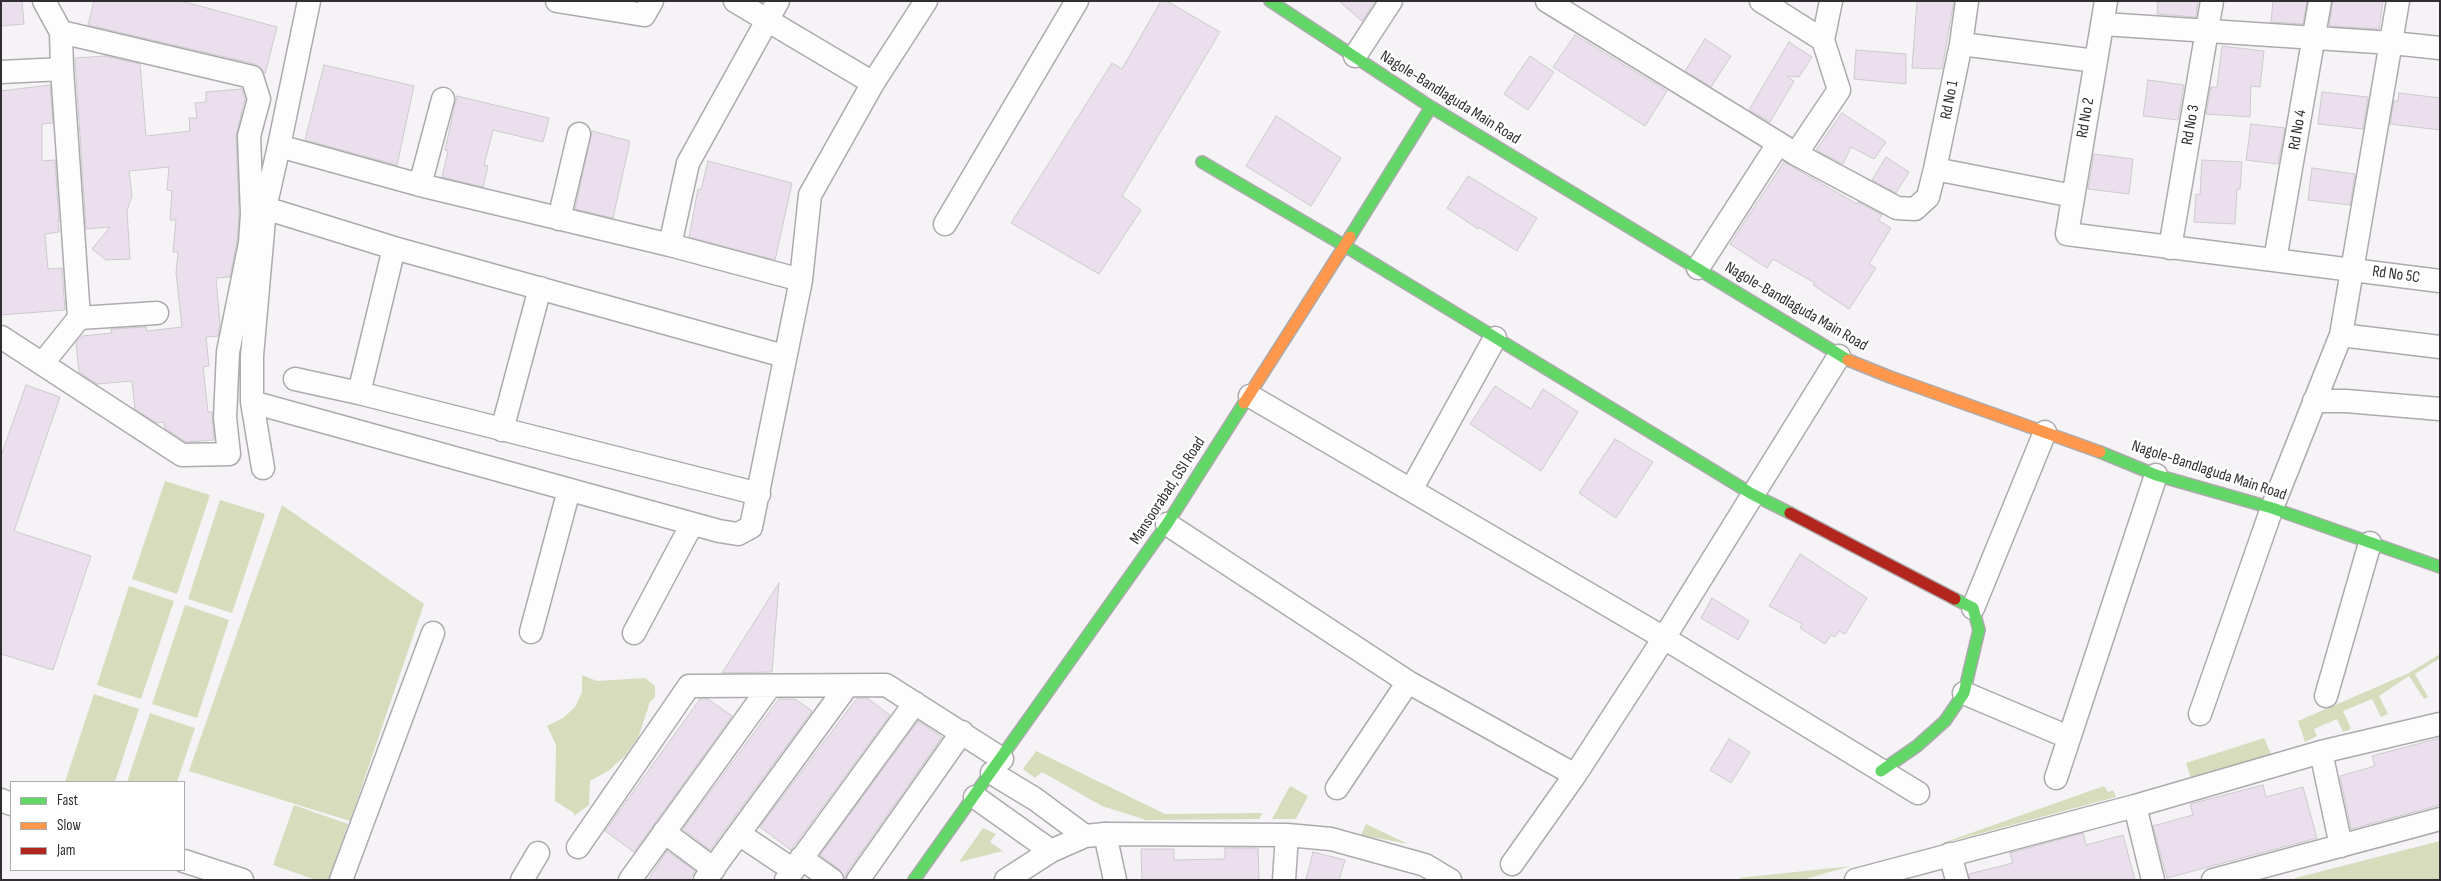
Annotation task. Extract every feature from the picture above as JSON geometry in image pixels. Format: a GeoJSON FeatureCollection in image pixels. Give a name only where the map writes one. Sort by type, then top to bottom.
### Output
{"type":"FeatureCollection","features":[{"type":"Feature","properties":{"kind":"street"},"geometry":{"type":"LineString","coordinates":[[42,364],[79,318],[61,32],[44,1]]}},
{"type":"Feature","properties":{"kind":"street"},"geometry":{"type":"LineString","coordinates":[[263,468],[252,402],[252,356],[265,208],[309,1]]}},
{"type":"Feature","properties":{"kind":"street"},"geometry":{"type":"LineString","coordinates":[[557,1],[644,15],[652,1]]}},
{"type":"Feature","properties":{"kind":"street"},"geometry":{"type":"LineString","coordinates":[[735,1],[766,21],[873,82]]}},
{"type":"Feature","properties":{"kind":"street"},"geometry":{"type":"LineString","coordinates":[[670,245],[688,163],[778,1]]}},
{"type":"Feature","properties":{"kind":"street"},"geometry":{"type":"LineString","coordinates":[[252,402],[692,524],[738,534],[752,527],[784,356],[801,280],[810,195],[873,82],[926,1]]}},
{"type":"Feature","properties":{"kind":"street"},"geometry":{"type":"LineString","coordinates":[[945,224],[1077,1]]}},
{"type":"Feature","properties":{"kind":"street","name":"Nagole-Bandlaguda Main Road"},"geometry":{"type":"LineString","coordinates":[[1270,1],[1431,107],[1698,268],[1839,356],[1890,377],[2046,432],[2156,474],[2272,508],[2370,544],[2436,562]]}},
{"type":"Feature","properties":{"kind":"street"},"geometry":{"type":"LineString","coordinates":[[1355,56],[1391,1]]}},
{"type":"Feature","properties":{"kind":"street"},"geometry":{"type":"LineString","coordinates":[[1548,1],[1787,149]]}},
{"type":"Feature","properties":{"kind":"street"},"geometry":{"type":"LineString","coordinates":[[1761,1],[1823,40]]}},
{"type":"Feature","properties":{"kind":"street"},"geometry":{"type":"LineString","coordinates":[[1698,268],[1787,149],[1839,90],[1823,40],[1831,1]]}},
{"type":"Feature","properties":{"kind":"street","name":"Rd No 1"},"geometry":{"type":"LineString","coordinates":[[1787,149],[1896,208],[1915,209],[1928,198],[1936,169],[1961,44],[1967,1]]}},
{"type":"Feature","properties":{"kind":"street","name":"Rd No 2"},"geometry":{"type":"LineString","coordinates":[[2067,234],[2106,1]]}},
{"type":"Feature","properties":{"kind":"street","name":"Rd No 3"},"geometry":{"type":"LineString","coordinates":[[2170,248],[2212,1]]}},
{"type":"Feature","properties":{"kind":"street","name":"Rd No 4"},"geometry":{"type":"LineString","coordinates":[[2275,260],[2320,1]]}},
{"type":"Feature","properties":{"kind":"street"},"geometry":{"type":"LineString","coordinates":[[2200,714],[2272,508],[2341,335],[2398,1]]}},
{"type":"Feature","properties":{"kind":"street"},"geometry":{"type":"LineString","coordinates":[[2103,24],[2392,43],[2440,48]]}},
{"type":"Feature","properties":{"kind":"street"},"geometry":{"type":"LineString","coordinates":[[1,337],[182,455],[229,454],[225,418],[228,352],[250,243],[252,214],[249,136],[259,100],[252,77],[61,32]]}},
{"type":"Feature","properties":{"kind":"street"},"geometry":{"type":"LineString","coordinates":[[1961,44],[2096,61]]}},
{"type":"Feature","properties":{"kind":"street"},"geometry":{"type":"LineString","coordinates":[[1,72],[62,69]]}},
{"type":"Feature","properties":{"kind":"street"},"geometry":{"type":"LineString","coordinates":[[420,185],[443,99]]}},
{"type":"Feature","properties":{"kind":"street","name":"Mansoorabad, GSI Road"},"geometry":{"type":"LineString","coordinates":[[914,880],[975,797],[1167,524],[1345,246],[1431,107]]}},
{"type":"Feature","properties":{"kind":"street"},"geometry":{"type":"LineString","coordinates":[[559,219],[579,134]]}},
{"type":"Feature","properties":{"kind":"street"},"geometry":{"type":"LineString","coordinates":[[279,146],[420,185],[670,245],[801,280]]}},
{"type":"Feature","properties":{"kind":"street"},"geometry":{"type":"LineString","coordinates":[[1202,162],[1345,246],[1752,494],[1973,608]]}},
{"type":"Feature","properties":{"kind":"street"},"geometry":{"type":"LineString","coordinates":[[1936,169],[2073,196]]}},
{"type":"Feature","properties":{"kind":"street"},"geometry":{"type":"LineString","coordinates":[[265,208],[394,248],[784,356]]}},
{"type":"Feature","properties":{"kind":"street","name":"Rd No 5C"},"geometry":{"type":"LineString","coordinates":[[2067,234],[2353,269],[2440,282]]}},
{"type":"Feature","properties":{"kind":"street"},"geometry":{"type":"LineString","coordinates":[[359,393],[394,248]]}},
{"type":"Feature","properties":{"kind":"street"},"geometry":{"type":"LineString","coordinates":[[502,430],[540,288]]}},
{"type":"Feature","properties":{"kind":"street"},"geometry":{"type":"LineString","coordinates":[[79,318],[157,313]]}},
{"type":"Feature","properties":{"kind":"street"},"geometry":{"type":"LineString","coordinates":[[2341,335],[2440,347]]}},
{"type":"Feature","properties":{"kind":"street"},"geometry":{"type":"LineString","coordinates":[[1411,490],[1496,338]]}},
{"type":"Feature","properties":{"kind":"street"},"geometry":{"type":"LineString","coordinates":[[1512,864],[1575,775],[1664,638],[1839,356]]}},
{"type":"Feature","properties":{"kind":"street"},"geometry":{"type":"LineString","coordinates":[[295,379],[359,393],[759,494]]}},
{"type":"Feature","properties":{"kind":"street"},"geometry":{"type":"LineString","coordinates":[[1250,396],[1664,638],[1918,793]]}},
{"type":"Feature","properties":{"kind":"street"},"geometry":{"type":"LineString","coordinates":[[2314,401],[2346,401],[2440,409]]}},
{"type":"Feature","properties":{"kind":"street"},"geometry":{"type":"LineString","coordinates":[[1881,770],[1917,746],[1945,721],[1964,694],[1979,630],[1973,608],[2046,432]]}},
{"type":"Feature","properties":{"kind":"street"},"geometry":{"type":"LineString","coordinates":[[2056,778],[2156,474]]}},
{"type":"Feature","properties":{"kind":"street"},"geometry":{"type":"LineString","coordinates":[[531,632],[569,490]]}},
{"type":"Feature","properties":{"kind":"street"},"geometry":{"type":"LineString","coordinates":[[634,633],[692,524]]}},
{"type":"Feature","properties":{"kind":"street"},"geometry":{"type":"LineString","coordinates":[[1167,524],[1408,682],[1575,775]]}},
{"type":"Feature","properties":{"kind":"street"},"geometry":{"type":"LineString","coordinates":[[2326,696],[2370,544]]}},
{"type":"Feature","properties":{"kind":"street"},"geometry":{"type":"LineString","coordinates":[[341,880],[433,633]]}},
{"type":"Feature","properties":{"kind":"street"},"geometry":{"type":"LineString","coordinates":[[1336,788],[1408,682]]}},
{"type":"Feature","properties":{"kind":"street"},"geometry":{"type":"LineString","coordinates":[[578,847],[689,686],[886,685],[962,732],[1035,799],[1095,835],[1115,880]]}},
{"type":"Feature","properties":{"kind":"street"},"geometry":{"type":"LineString","coordinates":[[630,880],[770,686]]}},
{"type":"Feature","properties":{"kind":"street"},"geometry":{"type":"LineString","coordinates":[[664,832],[709,874],[846,686]]}},
{"type":"Feature","properties":{"kind":"street"},"geometry":{"type":"LineString","coordinates":[[1964,694],[2068,737]]}},
{"type":"Feature","properties":{"kind":"street"},"geometry":{"type":"LineString","coordinates":[[793,869],[915,703]]}},
{"type":"Feature","properties":{"kind":"street"},"geometry":{"type":"LineString","coordinates":[[1856,880],[2135,806],[2321,752],[2440,724]]}},
{"type":"Feature","properties":{"kind":"street"},"geometry":{"type":"LineString","coordinates":[[858,880],[962,732]]}},
{"type":"Feature","properties":{"kind":"street"},"geometry":{"type":"LineString","coordinates":[[2321,752],[2341,846]]}},
{"type":"Feature","properties":{"kind":"street"},"geometry":{"type":"LineString","coordinates":[[975,797],[1051,851]]}},
{"type":"Feature","properties":{"kind":"street"},"geometry":{"type":"LineString","coordinates":[[2135,806],[2153,880]]}},
{"type":"Feature","properties":{"kind":"street"},"geometry":{"type":"LineString","coordinates":[[2213,880],[2440,819]]}},
{"type":"Feature","properties":{"kind":"street"},"geometry":{"type":"LineString","coordinates":[[739,834],[793,869],[832,880]]}},
{"type":"Feature","properties":{"kind":"street"},"geometry":{"type":"LineString","coordinates":[[1006,880],[1051,851],[1095,835],[1287,835],[1331,840],[1425,865],[1450,880]]}},
{"type":"Feature","properties":{"kind":"street"},"geometry":{"type":"LineString","coordinates":[[1284,880],[1287,835]]}},
{"type":"Feature","properties":{"kind":"street"},"geometry":{"type":"LineString","coordinates":[[522,880],[538,853]]}},
{"type":"Feature","properties":{"kind":"street"},"geometry":{"type":"LineString","coordinates":[[1950,854],[1957,880]]}},
{"type":"Feature","properties":{"kind":"street"},"geometry":{"type":"LineString","coordinates":[[185,861],[242,880]]}},
{"type":"Feature","properties":{"kind":"green space"},"geometry":{"type":"Polygon","coordinates":[[[165,481],[210,495],[177,594],[132,579],[165,481]]]}},
{"type":"Feature","properties":{"kind":"green space"},"geometry":{"type":"Polygon","coordinates":[[[220,500],[265,514],[232,613],[188,599],[220,500]]]}},
{"type":"Feature","properties":{"kind":"green space"},"geometry":{"type":"Polygon","coordinates":[[[282,505],[424,604],[350,821],[189,771],[282,505]]]}},
{"type":"Feature","properties":{"kind":"green space"},"geometry":{"type":"Polygon","coordinates":[[[129,586],[174,601],[141,699],[97,685],[129,586]]]}},
{"type":"Feature","properties":{"kind":"green space"},"geometry":{"type":"Polygon","coordinates":[[[185,605],[229,620],[197,718],[152,704],[185,605]]]}},
{"type":"Feature","properties":{"kind":"green space"},"geometry":{"type":"Polygon","coordinates":[[[2440,654],[2440,658],[2415,674],[2428,697],[2424,699],[2409,676],[2379,696],[2388,714],[2381,717],[2372,699],[2343,711],[2351,729],[2343,732],[2337,719],[2314,729],[2317,736],[2305,742],[2298,721],[2409,673],[2440,654]]]}},
{"type":"Feature","properties":{"kind":"green space"},"geometry":{"type":"Polygon","coordinates":[[[582,675],[597,681],[645,678],[655,686],[655,697],[650,702],[638,738],[625,756],[608,771],[590,781],[589,805],[574,816],[574,813],[555,801],[556,745],[547,726],[563,718],[575,707],[582,692],[582,675]]]}},
{"type":"Feature","properties":{"kind":"green space"},"geometry":{"type":"Polygon","coordinates":[[[94,694],[139,709],[115,781],[65,781],[94,694]]]}},
{"type":"Feature","properties":{"kind":"green space"},"geometry":{"type":"Polygon","coordinates":[[[150,713],[195,728],[177,781],[127,781],[150,713]]]}},
{"type":"Feature","properties":{"kind":"green space"},"geometry":{"type":"Polygon","coordinates":[[[2264,738],[2272,756],[2191,778],[2186,763],[2264,738]]]}},
{"type":"Feature","properties":{"kind":"green space"},"geometry":{"type":"Polygon","coordinates":[[[1036,751],[1165,814],[1263,813],[1259,819],[1146,820],[1102,806],[1042,772],[1035,778],[1023,769],[1036,751]]]}},
{"type":"Feature","properties":{"kind":"green space"},"geometry":{"type":"Polygon","coordinates":[[[1290,786],[1308,796],[1296,819],[1272,819],[1290,786]]]}},
{"type":"Feature","properties":{"kind":"green space"},"geometry":{"type":"Polygon","coordinates":[[[2104,786],[2108,792],[2113,790],[2116,797],[1937,845],[2104,786]]]}},
{"type":"Feature","properties":{"kind":"green space"},"geometry":{"type":"Polygon","coordinates":[[[294,805],[348,824],[329,880],[316,880],[273,865],[294,805]]]}},
{"type":"Feature","properties":{"kind":"green space"},"geometry":{"type":"Polygon","coordinates":[[[1366,824],[1408,844],[1361,835],[1366,824]]]}},
{"type":"Feature","properties":{"kind":"green space"},"geometry":{"type":"Polygon","coordinates":[[[983,828],[996,834],[990,842],[1003,851],[959,862],[983,828]]]}},
{"type":"Feature","properties":{"kind":"green space"},"geometry":{"type":"Polygon","coordinates":[[[2440,841],[2440,880],[2295,880],[2295,878],[2440,841]]]}},
{"type":"Feature","properties":{"kind":"green space"},"geometry":{"type":"Polygon","coordinates":[[[1851,866],[1802,880],[1739,880],[1739,878],[1851,866]]]}},
{"type":"Feature","properties":{"kind":"building"},"geometry":{"type":"Polygon","coordinates":[[[1,1],[22,1],[24,24],[1,26],[1,1]]]}},
{"type":"Feature","properties":{"kind":"building"},"geometry":{"type":"Polygon","coordinates":[[[94,1],[181,1],[277,27],[265,74],[255,64],[88,25],[94,1]]]}},
{"type":"Feature","properties":{"kind":"building"},"geometry":{"type":"Polygon","coordinates":[[[1161,1],[1167,1],[1220,32],[1122,196],[1141,210],[1099,274],[1011,223],[1112,63],[1122,69],[1161,1]]]}},
{"type":"Feature","properties":{"kind":"building"},"geometry":{"type":"Polygon","coordinates":[[[1339,1],[1375,1],[1362,21],[1339,1]]]}},
{"type":"Feature","properties":{"kind":"building"},"geometry":{"type":"Polygon","coordinates":[[[1917,1],[1954,1],[1942,69],[1912,68],[1917,1]]]}},
{"type":"Feature","properties":{"kind":"building"},"geometry":{"type":"Polygon","coordinates":[[[2158,1],[2198,1],[2196,17],[2157,14],[2158,1]]]}},
{"type":"Feature","properties":{"kind":"building"},"geometry":{"type":"Polygon","coordinates":[[[2273,1],[2307,1],[2303,24],[2271,22],[2273,1]]]}},
{"type":"Feature","properties":{"kind":"building"},"geometry":{"type":"Polygon","coordinates":[[[2333,1],[2383,1],[2379,29],[2329,26],[2333,1]]]}},
{"type":"Feature","properties":{"kind":"building"},"geometry":{"type":"Polygon","coordinates":[[[1575,35],[1667,91],[1645,126],[1553,67],[1575,35]]]}},
{"type":"Feature","properties":{"kind":"building"},"geometry":{"type":"Polygon","coordinates":[[[1705,39],[1731,56],[1711,87],[1685,71],[1705,39]]]}},
{"type":"Feature","properties":{"kind":"building"},"geometry":{"type":"Polygon","coordinates":[[[1789,42],[1812,57],[1799,77],[1787,76],[1794,81],[1770,122],[1749,110],[1789,42]]]}},
{"type":"Feature","properties":{"kind":"building"},"geometry":{"type":"Polygon","coordinates":[[[2222,46],[2264,51],[2260,87],[2251,86],[2250,117],[2206,114],[2211,87],[2217,87],[2222,46]]]}},
{"type":"Feature","properties":{"kind":"building"},"geometry":{"type":"Polygon","coordinates":[[[1856,50],[1906,54],[1906,84],[1854,79],[1856,50]]]}},
{"type":"Feature","properties":{"kind":"building"},"geometry":{"type":"Polygon","coordinates":[[[105,56],[140,64],[146,136],[190,131],[189,118],[197,118],[195,103],[206,102],[206,92],[242,89],[245,99],[236,136],[239,214],[237,241],[230,277],[216,278],[220,323],[218,336],[206,337],[209,366],[203,367],[208,412],[212,412],[214,440],[186,442],[165,428],[164,422],[156,423],[135,409],[132,381],[97,384],[79,372],[76,343],[82,336],[112,333],[111,329],[146,327],[147,331],[182,327],[176,273],[178,252],[173,252],[176,220],[170,220],[172,191],[167,190],[169,167],[129,171],[132,196],[127,211],[130,259],[106,260],[92,249],[110,227],[86,229],[75,58],[105,56]]]}},
{"type":"Feature","properties":{"kind":"building"},"geometry":{"type":"Polygon","coordinates":[[[1530,56],[1554,72],[1528,110],[1504,94],[1530,56]]]}},
{"type":"Feature","properties":{"kind":"building"},"geometry":{"type":"Polygon","coordinates":[[[324,65],[414,86],[397,165],[305,140],[324,65]]]}},
{"type":"Feature","properties":{"kind":"building"},"geometry":{"type":"Polygon","coordinates":[[[2148,80],[2184,85],[2178,120],[2143,116],[2148,80]]]}},
{"type":"Feature","properties":{"kind":"building"},"geometry":{"type":"Polygon","coordinates":[[[50,85],[53,123],[42,124],[42,161],[55,160],[59,232],[45,234],[48,269],[62,268],[65,310],[1,315],[1,91],[50,85]]]}},
{"type":"Feature","properties":{"kind":"building"},"geometry":{"type":"Polygon","coordinates":[[[2322,92],[2368,97],[2363,129],[2318,124],[2322,92]]]}},
{"type":"Feature","properties":{"kind":"building"},"geometry":{"type":"Polygon","coordinates":[[[2399,93],[2440,98],[2440,130],[2390,124],[2394,101],[2398,101],[2399,93]]]}},
{"type":"Feature","properties":{"kind":"building"},"geometry":{"type":"Polygon","coordinates":[[[457,96],[549,118],[543,142],[493,130],[484,165],[488,166],[483,187],[442,177],[448,151],[445,150],[457,96]]]}},
{"type":"Feature","properties":{"kind":"building"},"geometry":{"type":"Polygon","coordinates":[[[1842,113],[1886,142],[1874,159],[1851,147],[1843,164],[1816,150],[1842,113]]]}},
{"type":"Feature","properties":{"kind":"building"},"geometry":{"type":"Polygon","coordinates":[[[1276,116],[1341,158],[1311,206],[1246,166],[1276,116]]]}},
{"type":"Feature","properties":{"kind":"building"},"geometry":{"type":"Polygon","coordinates":[[[2251,124],[2285,128],[2278,164],[2246,160],[2251,124]]]}},
{"type":"Feature","properties":{"kind":"building"},"geometry":{"type":"Polygon","coordinates":[[[592,131],[630,141],[613,218],[575,209],[592,131]]]}},
{"type":"Feature","properties":{"kind":"building"},"geometry":{"type":"Polygon","coordinates":[[[2094,154],[2133,159],[2129,194],[2088,189],[2094,154]]]}},
{"type":"Feature","properties":{"kind":"building"},"geometry":{"type":"Polygon","coordinates":[[[1886,157],[1909,172],[1896,193],[1872,180],[1886,157]]]}},
{"type":"Feature","properties":{"kind":"building"},"geometry":{"type":"Polygon","coordinates":[[[2202,160],[2242,162],[2240,189],[2237,189],[2235,224],[2194,222],[2196,194],[2200,195],[2202,160]]]}},
{"type":"Feature","properties":{"kind":"building"},"geometry":{"type":"Polygon","coordinates":[[[708,161],[792,183],[775,260],[689,237],[698,189],[701,190],[708,161]]]}},
{"type":"Feature","properties":{"kind":"building"},"geometry":{"type":"Polygon","coordinates":[[[1784,162],[1857,204],[1858,202],[1882,215],[1878,220],[1891,228],[1869,264],[1876,268],[1849,309],[1813,285],[1815,283],[1773,259],[1767,268],[1730,244],[1784,162]]]}},
{"type":"Feature","properties":{"kind":"building"},"geometry":{"type":"Polygon","coordinates":[[[2312,168],[2355,174],[2350,205],[2308,200],[2312,168]]]}},
{"type":"Feature","properties":{"kind":"building"},"geometry":{"type":"Polygon","coordinates":[[[1468,176],[1537,218],[1517,251],[1479,227],[1478,229],[1447,208],[1468,176]]]}},
{"type":"Feature","properties":{"kind":"building"},"geometry":{"type":"Polygon","coordinates":[[[26,385],[60,397],[14,531],[91,556],[53,670],[1,654],[1,456],[26,385]]]}},
{"type":"Feature","properties":{"kind":"building"},"geometry":{"type":"Polygon","coordinates":[[[1495,386],[1531,409],[1543,389],[1578,412],[1541,471],[1470,424],[1495,386]]]}},
{"type":"Feature","properties":{"kind":"building"},"geometry":{"type":"Polygon","coordinates":[[[1615,439],[1653,462],[1616,518],[1579,493],[1615,439]]]}},
{"type":"Feature","properties":{"kind":"building"},"geometry":{"type":"Polygon","coordinates":[[[1800,554],[1867,598],[1845,634],[1839,631],[1835,637],[1831,635],[1825,644],[1800,628],[1802,624],[1769,606],[1800,554]]]}},
{"type":"Feature","properties":{"kind":"building"},"geometry":{"type":"Polygon","coordinates":[[[779,583],[772,672],[722,673],[779,583]]]}},
{"type":"Feature","properties":{"kind":"building"},"geometry":{"type":"Polygon","coordinates":[[[1712,598],[1749,621],[1738,640],[1701,618],[1712,598]]]}},
{"type":"Feature","properties":{"kind":"building"},"geometry":{"type":"Polygon","coordinates":[[[857,698],[867,698],[890,715],[791,850],[760,827],[857,698]]]}},
{"type":"Feature","properties":{"kind":"building"},"geometry":{"type":"Polygon","coordinates":[[[700,699],[708,699],[732,716],[634,852],[605,831],[700,699]]]}},
{"type":"Feature","properties":{"kind":"building"},"geometry":{"type":"Polygon","coordinates":[[[779,699],[795,699],[812,711],[710,850],[683,829],[779,699]]]}},
{"type":"Feature","properties":{"kind":"building"},"geometry":{"type":"Polygon","coordinates":[[[918,721],[942,737],[847,872],[845,879],[840,870],[820,855],[918,721]]]}},
{"type":"Feature","properties":{"kind":"building"},"geometry":{"type":"Polygon","coordinates":[[[2440,738],[2440,805],[2351,829],[2340,776],[2375,766],[2372,756],[2440,738]]]}},
{"type":"Feature","properties":{"kind":"building"},"geometry":{"type":"Polygon","coordinates":[[[1729,739],[1750,752],[1731,783],[1710,770],[1729,739]]]}},
{"type":"Feature","properties":{"kind":"building"},"geometry":{"type":"Polygon","coordinates":[[[2263,785],[2266,797],[2303,787],[2317,838],[2167,878],[2153,826],[2193,815],[2190,804],[2263,785]]]}},
{"type":"Feature","properties":{"kind":"building"},"geometry":{"type":"Polygon","coordinates":[[[2083,833],[2086,845],[2123,835],[2135,880],[1970,880],[1969,874],[2013,863],[2010,853],[2083,833]]]}},
{"type":"Feature","properties":{"kind":"building"},"geometry":{"type":"Polygon","coordinates":[[[1225,848],[1258,848],[1259,880],[1142,880],[1141,849],[1174,849],[1174,860],[1225,859],[1225,848]]]}},
{"type":"Feature","properties":{"kind":"building"},"geometry":{"type":"Polygon","coordinates":[[[667,851],[695,871],[689,880],[648,880],[667,851]]]}},
{"type":"Feature","properties":{"kind":"building"},"geometry":{"type":"Polygon","coordinates":[[[1313,852],[1345,860],[1339,880],[1306,880],[1313,852]]]}},
{"type":"Feature","properties":{"kind":"traffic: fast"},"geometry":{"type":"LineString","coordinates":[[1270,1],[1431,107],[1848,360]]}},
{"type":"Feature","properties":{"kind":"traffic: fast"},"geometry":{"type":"LineString","coordinates":[[1350,237],[1431,107]]}},
{"type":"Feature","properties":{"kind":"traffic: fast"},"geometry":{"type":"LineString","coordinates":[[1202,162],[1345,246],[1752,494],[1790,513]]}},
{"type":"Feature","properties":{"kind":"traffic: fast"},"geometry":{"type":"LineString","coordinates":[[914,880],[1167,524],[1244,403]]}},
{"type":"Feature","properties":{"kind":"traffic: fast"},"geometry":{"type":"LineString","coordinates":[[2100,452],[2156,475],[2272,508],[2440,567]]}},
{"type":"Feature","properties":{"kind":"traffic: fast"},"geometry":{"type":"LineString","coordinates":[[1881,771],[1917,746],[1945,721],[1964,693],[1979,630],[1973,608],[1955,599]]}},
{"type":"Feature","properties":{"kind":"traffic: slow"},"geometry":{"type":"LineString","coordinates":[[1244,403],[1350,237]]}},
{"type":"Feature","properties":{"kind":"traffic: slow"},"geometry":{"type":"LineString","coordinates":[[1848,360],[1890,377],[2100,452]]}},
{"type":"Feature","properties":{"kind":"traffic: jam"},"geometry":{"type":"LineString","coordinates":[[1790,513],[1955,599]]}}]}
